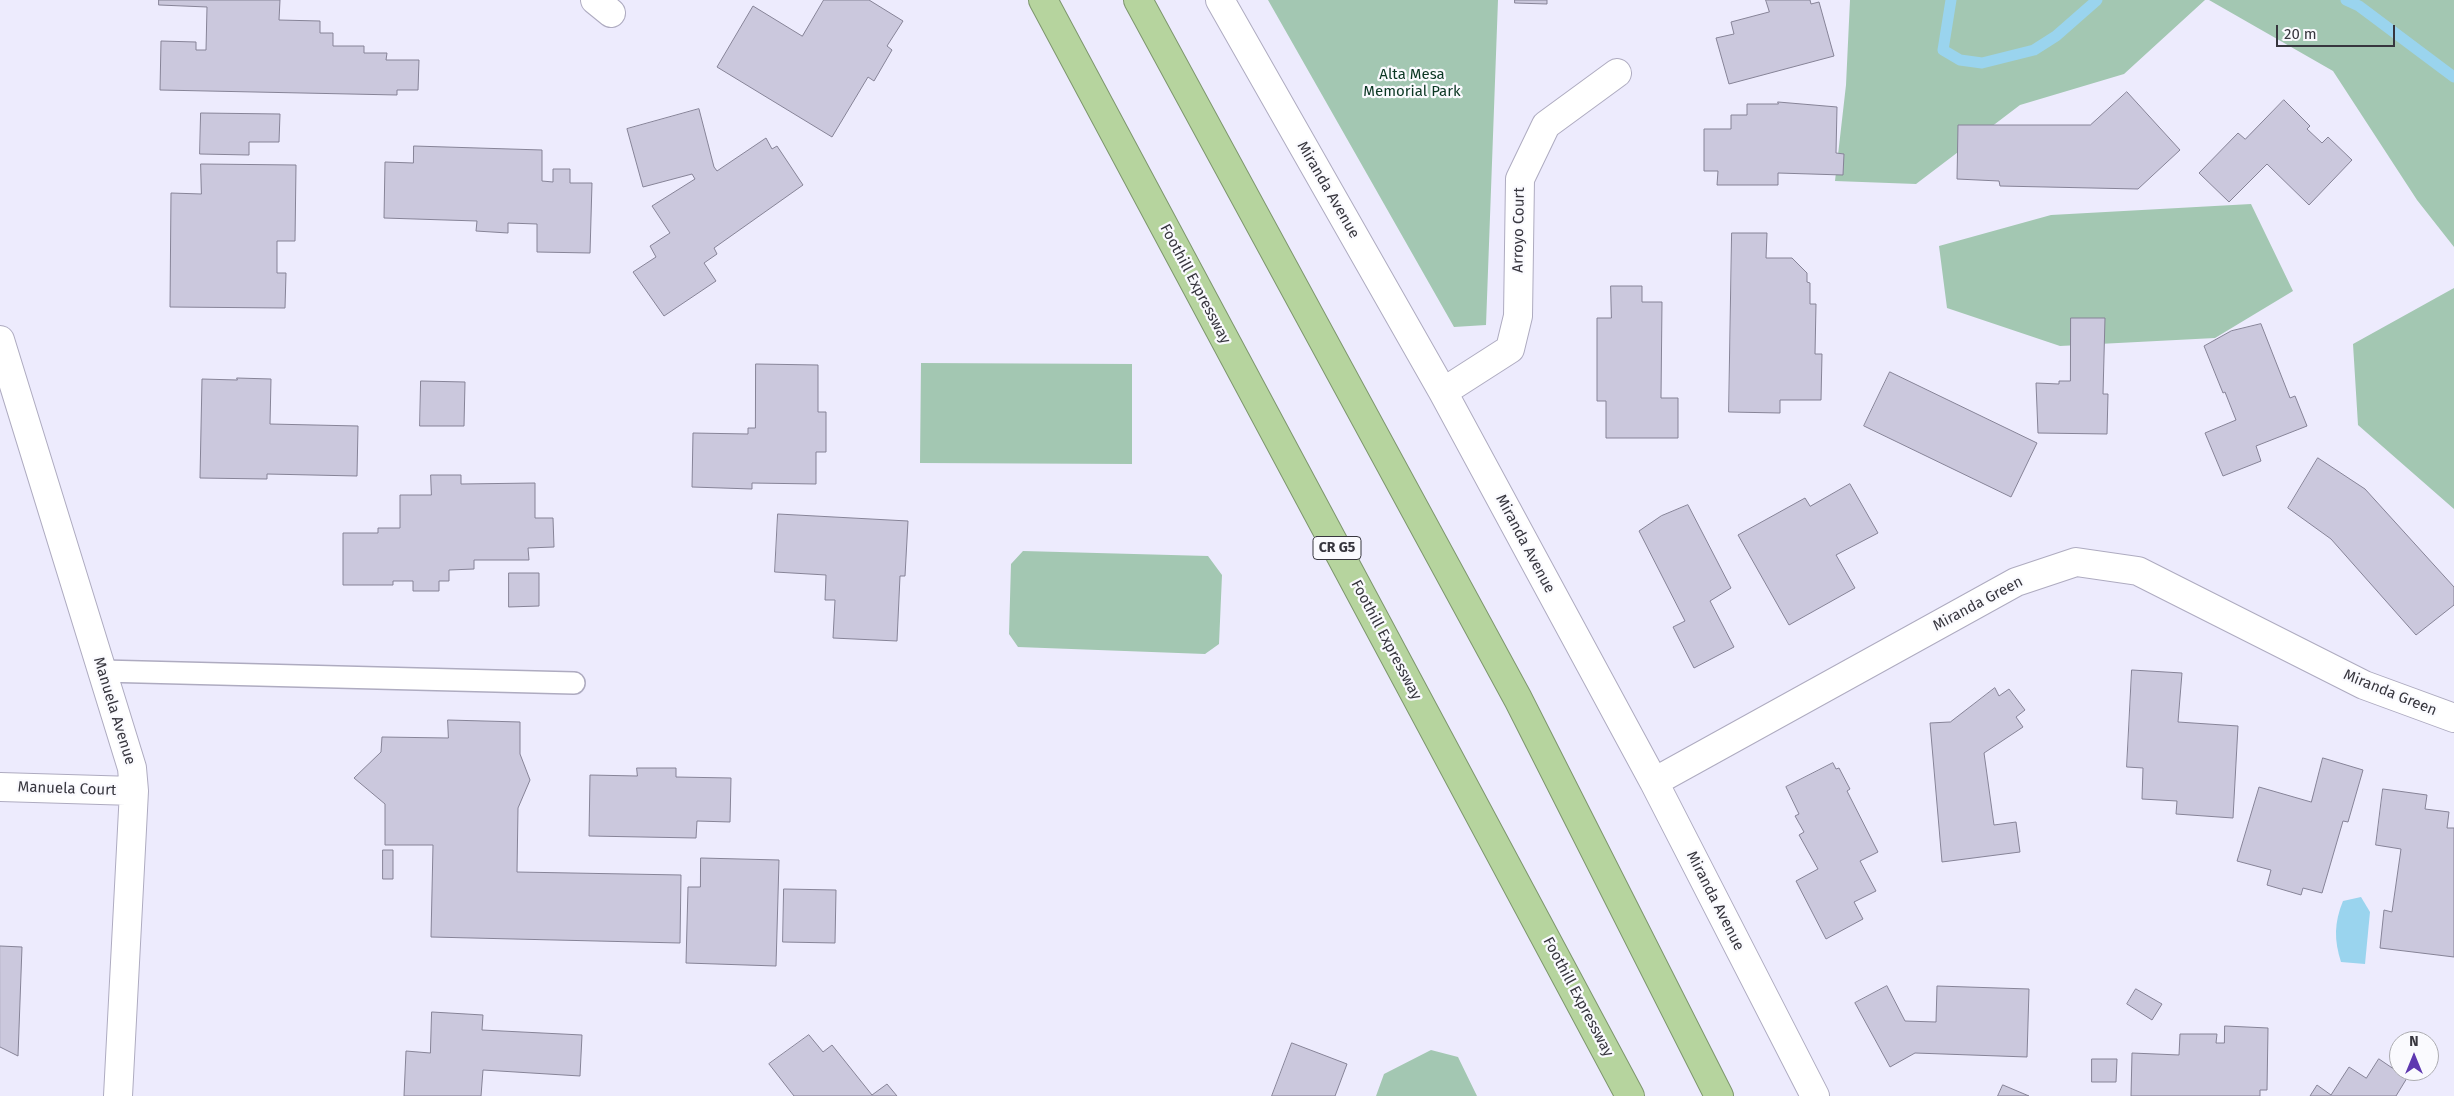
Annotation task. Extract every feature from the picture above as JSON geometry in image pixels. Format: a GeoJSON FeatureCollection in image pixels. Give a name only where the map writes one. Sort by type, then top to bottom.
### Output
{"type":"FeatureCollection","features":[{"type":"Feature","properties":{"kind":"highway","name":"Foothill Expressway"},"geometry":{"type":"LineString","coordinates":[[1042,0],[1630,1096]]}},
{"type":"Feature","properties":{"kind":"highway"},"geometry":{"type":"LineString","coordinates":[[1138,0],[1518,699],[1719,1096]]}},
{"type":"Feature","properties":{"kind":"street","name":"Miranda Avenue"},"geometry":{"type":"LineString","coordinates":[[1220,0],[1443,392],[1654,782],[1815,1096]]}},
{"type":"Feature","properties":{"kind":"street","name":"Arroyo Court"},"geometry":{"type":"LineString","coordinates":[[1443,392],[1510,349],[1518,316],[1520,179],[1546,125],[1617,73]]}},
{"type":"Feature","properties":{"kind":"street","name":"Manuela Avenue"},"geometry":{"type":"LineString","coordinates":[[0,340],[132,768],[134,791],[118,1096]]}},
{"type":"Feature","properties":{"kind":"street","name":"Miranda Green"},"geometry":{"type":"LineString","coordinates":[[1654,782],[2016,582],[2076,562],[2138,571],[2364,685],[2454,718]]}},
{"type":"Feature","properties":{"kind":"street","name":"Manuela Court"},"geometry":{"type":"LineString","coordinates":[[0,787],[134,791]]}},
{"type":"Feature","properties":{"kind":"lane"},"geometry":{"type":"LineString","coordinates":[[102,671],[574,683]]}},
{"type":"Feature","properties":{"kind":"green space","name":"Alta Mesa Memorial Park"},"geometry":{"type":"Polygon","coordinates":[[[1268,0],[1498,0],[1486,325],[1454,327],[1268,0]]]}},
{"type":"Feature","properties":{"kind":"green space"},"geometry":{"type":"Polygon","coordinates":[[[1850,0],[2205,0],[2124,74],[2020,105],[1916,184],[1835,181],[1846,85],[1850,0]]]}},
{"type":"Feature","properties":{"kind":"green space"},"geometry":{"type":"Polygon","coordinates":[[[2209,0],[2454,0],[2454,247],[2417,200],[2333,71],[2209,0]]]}},
{"type":"Feature","properties":{"kind":"green space"},"geometry":{"type":"Polygon","coordinates":[[[2251,204],[2293,291],[2215,338],[2060,346],[1947,308],[1939,246],[2051,215],[2251,204]]]}},
{"type":"Feature","properties":{"kind":"green space"},"geometry":{"type":"Polygon","coordinates":[[[2454,288],[2454,509],[2358,425],[2353,344],[2454,288]]]}},
{"type":"Feature","properties":{"kind":"green space"},"geometry":{"type":"Polygon","coordinates":[[[921,363],[1132,364],[1132,464],[920,463],[921,363]]]}},
{"type":"Feature","properties":{"kind":"green space"},"geometry":{"type":"Polygon","coordinates":[[[1023,551],[1208,556],[1222,575],[1219,644],[1205,654],[1018,647],[1009,634],[1011,564],[1023,551]]]}},
{"type":"Feature","properties":{"kind":"green space"},"geometry":{"type":"Polygon","coordinates":[[[1431,1050],[1458,1057],[1477,1096],[1376,1096],[1384,1074],[1431,1050]]]}},
{"type":"Feature","properties":{"kind":"water"},"geometry":{"type":"Polygon","coordinates":[[[2361,897],[2370,912],[2365,964],[2341,962],[2336,931],[2340,909],[2343,901],[2361,897]]]}},
{"type":"Feature","properties":{"kind":"building"},"geometry":{"type":"Polygon","coordinates":[[[159,0],[280,0],[279,20],[320,21],[320,33],[333,33],[333,46],[364,46],[364,53],[387,53],[386,60],[419,60],[418,90],[397,90],[397,95],[160,90],[161,41],[196,42],[196,50],[206,50],[207,7],[159,5],[159,0]]]}},
{"type":"Feature","properties":{"kind":"building"},"geometry":{"type":"Polygon","coordinates":[[[824,0],[869,0],[903,21],[887,46],[892,50],[874,81],[868,77],[832,137],[717,67],[753,6],[802,36],[824,0]]]}},
{"type":"Feature","properties":{"kind":"building"},"geometry":{"type":"Polygon","coordinates":[[[1515,0],[1547,0],[1547,4],[1515,3],[1515,0]]]}},
{"type":"Feature","properties":{"kind":"building"},"geometry":{"type":"Polygon","coordinates":[[[1766,0],[1810,0],[1811,4],[1819,2],[1834,56],[1729,84],[1716,38],[1734,34],[1731,22],[1769,12],[1766,0]]]}},
{"type":"Feature","properties":{"kind":"building"},"geometry":{"type":"Polygon","coordinates":[[[2127,92],[2180,150],[2138,189],[2000,186],[1999,181],[1957,179],[1958,125],[2090,125],[2127,92]]]}},
{"type":"Feature","properties":{"kind":"building"},"geometry":{"type":"Polygon","coordinates":[[[2284,100],[2310,126],[2307,129],[2322,143],[2328,137],[2352,160],[2309,205],[2267,164],[2229,202],[2199,173],[2238,133],[2245,139],[2284,100]]]}},
{"type":"Feature","properties":{"kind":"building"},"geometry":{"type":"Polygon","coordinates":[[[1778,102],[1837,107],[1836,153],[1844,154],[1843,175],[1778,173],[1778,185],[1717,185],[1718,171],[1704,171],[1704,129],[1731,129],[1731,115],[1747,115],[1747,104],[1778,104],[1778,102]]]}},
{"type":"Feature","properties":{"kind":"building"},"geometry":{"type":"Polygon","coordinates":[[[699,109],[714,167],[717,171],[766,138],[772,149],[777,146],[803,185],[714,248],[717,254],[704,263],[716,281],[664,316],[633,272],[656,257],[650,246],[670,233],[652,206],[695,179],[692,174],[643,187],[627,129],[699,109]]]}},
{"type":"Feature","properties":{"kind":"building"},"geometry":{"type":"Polygon","coordinates":[[[201,113],[280,114],[279,142],[249,142],[249,155],[200,154],[201,113]]]}},
{"type":"Feature","properties":{"kind":"building"},"geometry":{"type":"Polygon","coordinates":[[[414,146],[542,150],[542,181],[553,182],[553,169],[570,169],[570,183],[592,183],[590,253],[537,252],[537,224],[508,223],[508,233],[476,231],[477,221],[384,218],[385,162],[413,163],[414,146]]]}},
{"type":"Feature","properties":{"kind":"building"},"geometry":{"type":"Polygon","coordinates":[[[201,164],[296,165],[295,241],[277,241],[277,273],[286,273],[285,308],[170,307],[171,193],[201,194],[201,164]]]}},
{"type":"Feature","properties":{"kind":"building"},"geometry":{"type":"Polygon","coordinates":[[[1732,233],[1767,233],[1766,258],[1792,258],[1807,273],[1807,282],[1810,283],[1810,304],[1816,304],[1815,354],[1822,354],[1821,400],[1780,400],[1780,413],[1729,412],[1732,233]]]}},
{"type":"Feature","properties":{"kind":"building"},"geometry":{"type":"Polygon","coordinates":[[[1611,286],[1642,286],[1642,302],[1662,302],[1661,398],[1678,398],[1678,438],[1606,438],[1606,401],[1597,401],[1597,318],[1611,318],[1611,286]]]}},
{"type":"Feature","properties":{"kind":"building"},"geometry":{"type":"Polygon","coordinates":[[[2071,318],[2105,318],[2103,394],[2108,394],[2107,434],[2038,433],[2036,383],[2059,384],[2059,381],[2070,381],[2071,318]]]}},
{"type":"Feature","properties":{"kind":"building"},"geometry":{"type":"Polygon","coordinates":[[[2261,324],[2290,398],[2295,396],[2307,426],[2256,446],[2261,461],[2223,476],[2205,433],[2236,420],[2204,346],[2231,331],[2261,324]]]}},
{"type":"Feature","properties":{"kind":"building"},"geometry":{"type":"Polygon","coordinates":[[[756,364],[818,365],[818,412],[826,412],[826,452],[816,452],[816,484],[752,483],[752,489],[692,487],[693,433],[748,434],[748,428],[755,428],[756,364]]]}},
{"type":"Feature","properties":{"kind":"building"},"geometry":{"type":"Polygon","coordinates":[[[1890,372],[2037,443],[2011,497],[1864,426],[1890,372]]]}},
{"type":"Feature","properties":{"kind":"building"},"geometry":{"type":"Polygon","coordinates":[[[237,378],[271,379],[270,424],[358,426],[357,476],[267,474],[267,479],[200,478],[202,379],[237,380],[237,378]]]}},
{"type":"Feature","properties":{"kind":"building"},"geometry":{"type":"Polygon","coordinates":[[[421,381],[465,382],[464,426],[420,426],[421,381]]]}},
{"type":"Feature","properties":{"kind":"building"},"geometry":{"type":"Polygon","coordinates":[[[2318,458],[2365,489],[2454,587],[2454,605],[2416,635],[2331,539],[2288,508],[2318,458]]]}},
{"type":"Feature","properties":{"kind":"building"},"geometry":{"type":"Polygon","coordinates":[[[431,475],[461,475],[461,484],[535,483],[535,518],[553,518],[554,547],[528,548],[529,560],[474,560],[474,569],[449,570],[449,581],[439,581],[439,591],[413,591],[413,581],[393,581],[393,585],[343,585],[343,533],[378,533],[378,528],[400,528],[400,495],[431,495],[431,475]]]}},
{"type":"Feature","properties":{"kind":"building"},"geometry":{"type":"Polygon","coordinates":[[[1850,484],[1878,533],[1836,555],[1855,588],[1789,625],[1738,535],[1805,498],[1810,506],[1850,484]]]}},
{"type":"Feature","properties":{"kind":"building"},"geometry":{"type":"Polygon","coordinates":[[[1688,505],[1731,588],[1710,601],[1734,647],[1694,668],[1673,627],[1685,621],[1639,531],[1661,516],[1688,505]]]}},
{"type":"Feature","properties":{"kind":"building"},"geometry":{"type":"Polygon","coordinates":[[[778,514],[908,521],[905,576],[900,576],[897,641],[833,638],[835,600],[825,600],[826,575],[775,572],[778,514]]]}},
{"type":"Feature","properties":{"kind":"building"},"geometry":{"type":"Polygon","coordinates":[[[509,573],[539,573],[539,606],[509,607],[509,573]]]}},
{"type":"Feature","properties":{"kind":"building"},"geometry":{"type":"Polygon","coordinates":[[[2132,670],[2182,673],[2178,722],[2238,726],[2233,818],[2176,814],[2177,801],[2142,799],[2143,768],[2127,767],[2132,670]]]}},
{"type":"Feature","properties":{"kind":"building"},"geometry":{"type":"Polygon","coordinates":[[[1995,688],[1999,696],[2009,689],[2025,710],[2016,717],[2023,727],[1984,753],[1994,825],[2016,822],[2020,852],[1942,862],[1930,723],[1950,722],[1995,688]]]}},
{"type":"Feature","properties":{"kind":"building"},"geometry":{"type":"Polygon","coordinates":[[[448,720],[520,722],[520,754],[530,780],[518,808],[517,872],[681,875],[680,943],[431,937],[433,845],[385,845],[385,804],[354,778],[381,752],[382,737],[448,738],[448,720]]]}},
{"type":"Feature","properties":{"kind":"building"},"geometry":{"type":"Polygon","coordinates":[[[2323,758],[2363,770],[2348,822],[2343,821],[2322,893],[2303,888],[2301,895],[2267,885],[2271,870],[2237,861],[2259,787],[2311,802],[2323,758]]]}},
{"type":"Feature","properties":{"kind":"building"},"geometry":{"type":"Polygon","coordinates":[[[1833,763],[1836,769],[1839,768],[1850,789],[1847,791],[1878,852],[1860,861],[1876,891],[1854,902],[1863,919],[1826,939],[1796,881],[1818,869],[1799,835],[1804,832],[1795,816],[1799,814],[1786,787],[1833,763]]]}},
{"type":"Feature","properties":{"kind":"building"},"geometry":{"type":"Polygon","coordinates":[[[637,768],[676,768],[676,777],[731,778],[730,822],[697,821],[696,838],[589,836],[590,775],[637,776],[637,768]]]}},
{"type":"Feature","properties":{"kind":"building"},"geometry":{"type":"Polygon","coordinates":[[[2383,789],[2427,795],[2425,809],[2449,812],[2447,828],[2454,828],[2454,957],[2380,948],[2384,910],[2392,912],[2401,849],[2376,845],[2383,789]]]}},
{"type":"Feature","properties":{"kind":"building"},"geometry":{"type":"Polygon","coordinates":[[[383,850],[393,850],[393,879],[383,879],[383,850]]]}},
{"type":"Feature","properties":{"kind":"building"},"geometry":{"type":"Polygon","coordinates":[[[701,858],[779,860],[776,966],[686,963],[688,887],[700,887],[701,858]]]}},
{"type":"Feature","properties":{"kind":"building"},"geometry":{"type":"Polygon","coordinates":[[[784,889],[836,890],[835,943],[783,942],[784,889]]]}},
{"type":"Feature","properties":{"kind":"building"},"geometry":{"type":"Polygon","coordinates":[[[0,946],[22,947],[18,1056],[0,1047],[0,946]]]}},
{"type":"Feature","properties":{"kind":"building"},"geometry":{"type":"Polygon","coordinates":[[[1887,986],[1905,1021],[1936,1022],[1937,986],[2029,989],[2027,1057],[1915,1053],[1890,1067],[1855,1003],[1887,986]]]}},
{"type":"Feature","properties":{"kind":"building"},"geometry":{"type":"Polygon","coordinates":[[[2136,989],[2162,1004],[2152,1020],[2127,1004],[2136,989]]]}},
{"type":"Feature","properties":{"kind":"building"},"geometry":{"type":"Polygon","coordinates":[[[432,1012],[483,1015],[482,1030],[582,1035],[580,1076],[483,1070],[481,1096],[404,1096],[406,1051],[430,1053],[432,1012]]]}},
{"type":"Feature","properties":{"kind":"building"},"geometry":{"type":"Polygon","coordinates":[[[2225,1026],[2268,1028],[2267,1090],[2260,1090],[2260,1096],[2131,1096],[2132,1053],[2179,1055],[2180,1034],[2217,1034],[2216,1043],[2224,1043],[2225,1026]]]}},
{"type":"Feature","properties":{"kind":"building"},"geometry":{"type":"Polygon","coordinates":[[[809,1035],[823,1052],[832,1045],[872,1095],[887,1084],[897,1096],[794,1096],[769,1064],[809,1035]]]}},
{"type":"Feature","properties":{"kind":"building"},"geometry":{"type":"Polygon","coordinates":[[[1292,1043],[1347,1064],[1335,1096],[1272,1096],[1292,1043]]]}},
{"type":"Feature","properties":{"kind":"building"},"geometry":{"type":"Polygon","coordinates":[[[2092,1059],[2117,1059],[2116,1082],[2092,1082],[2092,1059]]]}},
{"type":"Feature","properties":{"kind":"building"},"geometry":{"type":"Polygon","coordinates":[[[2379,1059],[2389,1066],[2389,1081],[2405,1081],[2396,1096],[2310,1096],[2317,1085],[2331,1095],[2349,1067],[2366,1078],[2379,1059]]]}},
{"type":"Feature","properties":{"kind":"building"},"geometry":{"type":"Polygon","coordinates":[[[2003,1085],[2029,1096],[1998,1096],[2003,1085]]]}},
{"type":"Feature","properties":{"kind":"waterway"},"geometry":{"type":"LineString","coordinates":[[1951,0],[1943,50],[1960,60],[1982,63],[2034,50],[2056,36],[2097,0]]}},
{"type":"Feature","properties":{"kind":"waterway"},"geometry":{"type":"LineString","coordinates":[[2346,0],[2359,6],[2454,77]]}}]}
